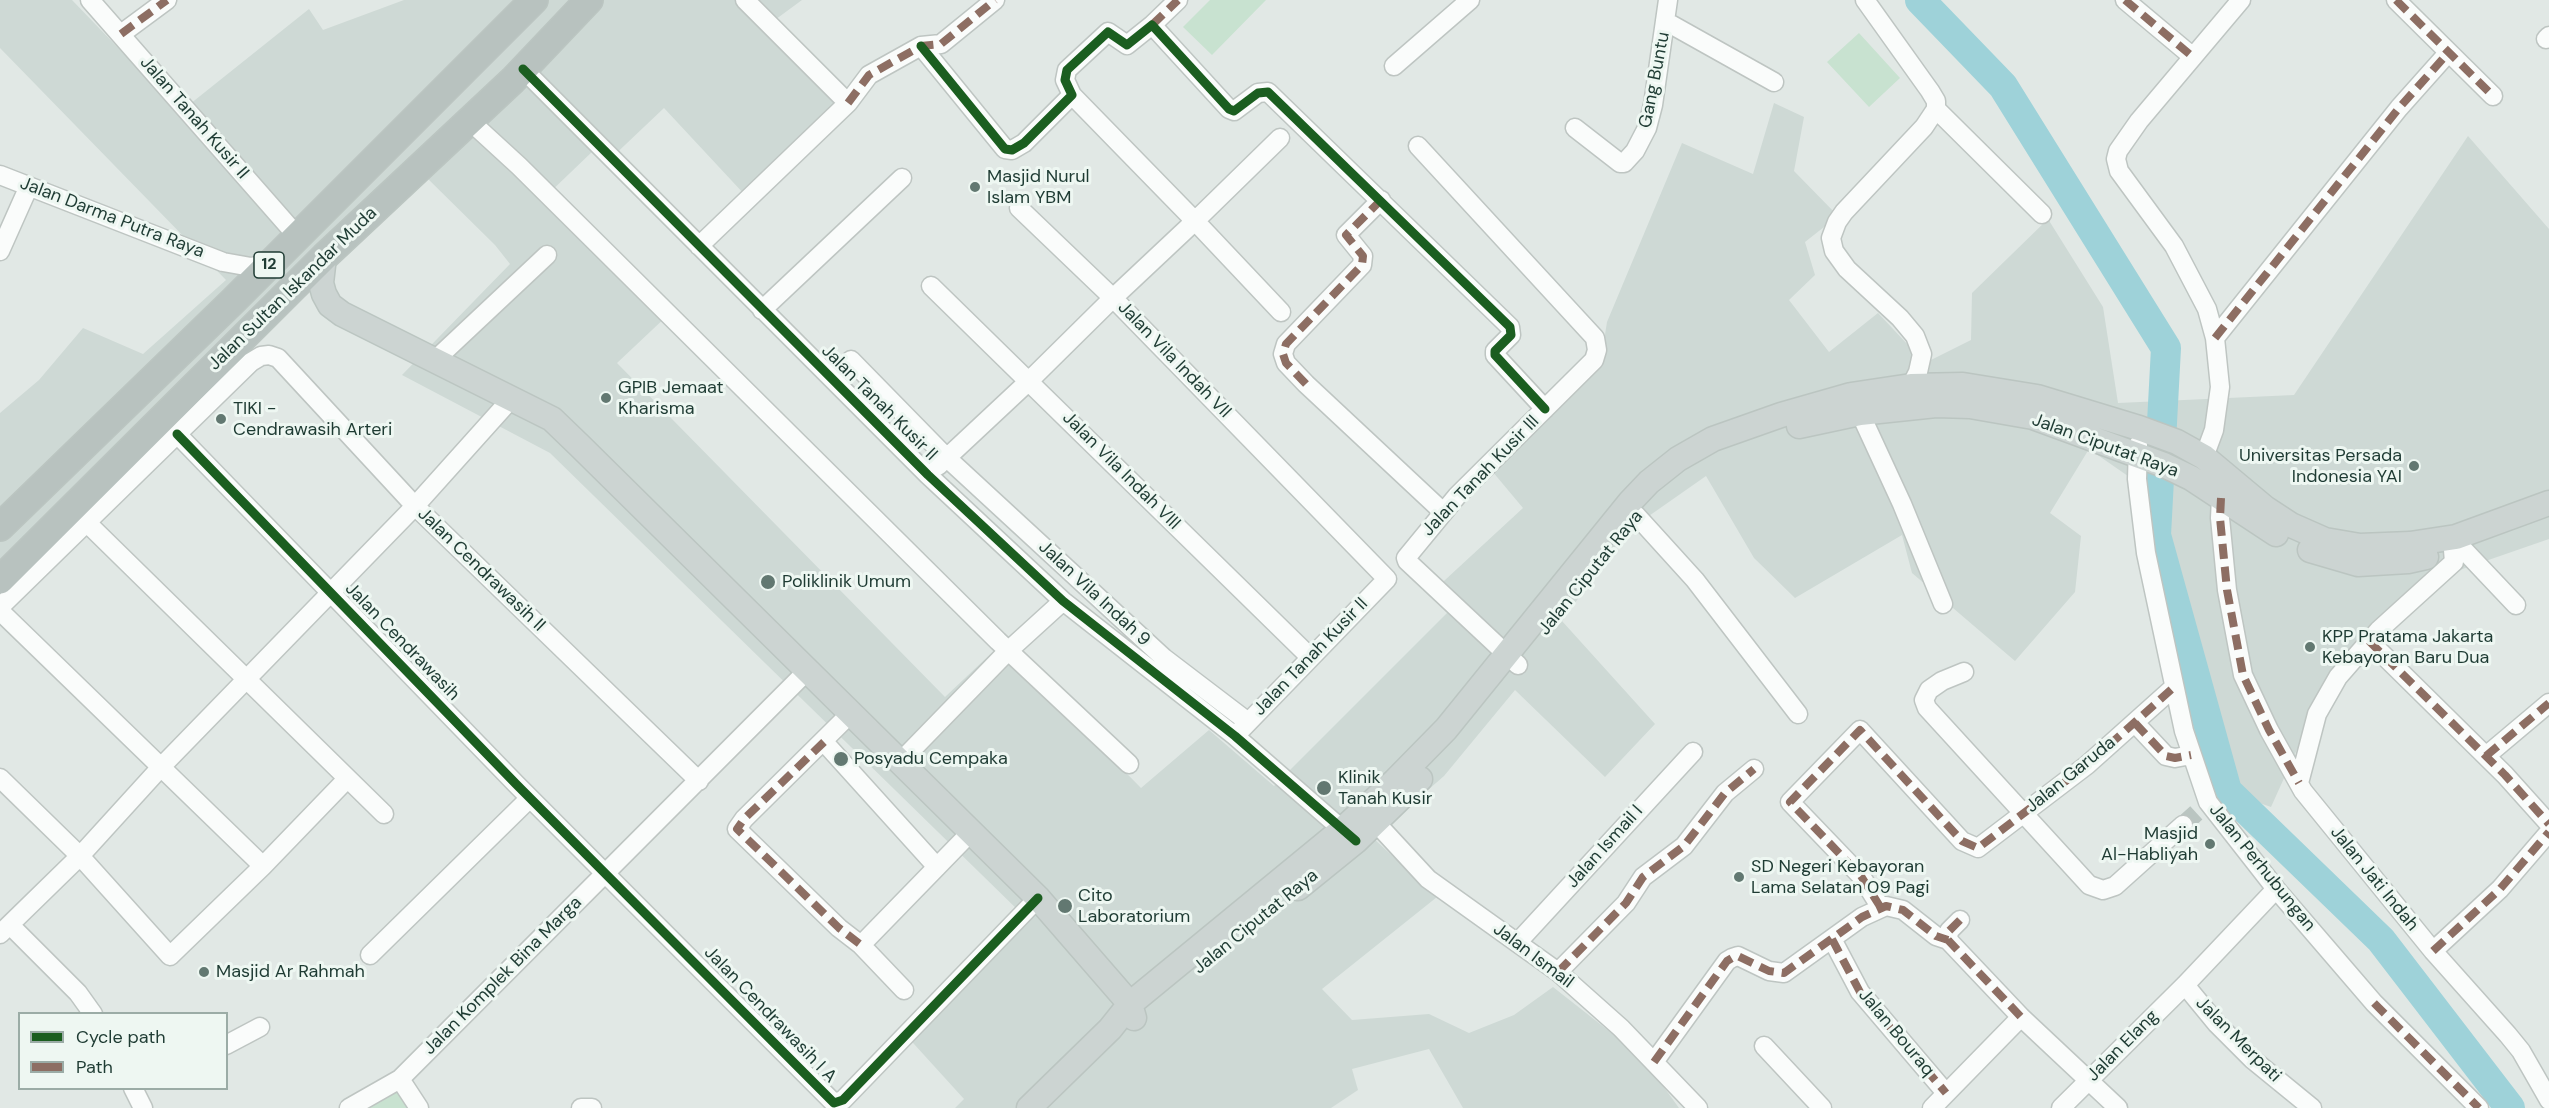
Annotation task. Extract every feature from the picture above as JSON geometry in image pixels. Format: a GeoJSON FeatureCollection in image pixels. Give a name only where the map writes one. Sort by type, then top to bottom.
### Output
{"type":"FeatureCollection","features":[{"type":"Feature","properties":{"kind":"highway","name":"Jalan Sultan Iskandar Muda"},"geometry":{"type":"LineString","coordinates":[[0,526],[298,237],[534,0]]}},
{"type":"Feature","properties":{"kind":"highway","name":"Jalan Sultan Iskandar Muda"},"geometry":{"type":"LineString","coordinates":[[0,580],[79,514],[242,354],[324,257],[471,122],[589,0]]}},
{"type":"Feature","properties":{"kind":"main road"},"geometry":{"type":"LineString","coordinates":[[324,257],[321,283],[330,305],[355,322],[552,419],[1038,898],[1132,1012]]}},
{"type":"Feature","properties":{"kind":"main road","name":"Jalan Ciputat Raya"},"geometry":{"type":"LineString","coordinates":[[1029,1108],[1110,1029],[1238,927],[1455,744],[1512,660],[1630,502],[1649,482],[1678,459],[1713,439],[1851,395],[1911,386],[1963,386],[2037,397],[2143,429],[2180,444],[2205,457],[2265,508],[2291,525],[2325,540],[2360,546],[2409,544],[2456,537],[2549,503]]}},
{"type":"Feature","properties":{"kind":"main road","name":"Jalan Ciputat Raya"},"geometry":{"type":"LineString","coordinates":[[1512,660],[1636,515],[1688,471],[1718,456],[1780,432],[1860,413],[1936,405],[1970,406],[2033,417],[2149,459],[2191,478],[2287,541],[2318,554],[2358,564],[2408,561],[2458,549],[2549,518]]}},
{"type":"Feature","properties":{"kind":"main road"},"geometry":{"type":"LineString","coordinates":[[2149,459],[2180,444]]}},
{"type":"Feature","properties":{"kind":"street","name":"Jalan Tanah Kusir II"},"geometry":{"type":"LineString","coordinates":[[90,0],[298,237]]}},
{"type":"Feature","properties":{"kind":"street"},"geometry":{"type":"LineString","coordinates":[[121,34],[167,0]]}},
{"type":"Feature","properties":{"kind":"street"},"geometry":{"type":"LineString","coordinates":[[745,0],[848,104]]}},
{"type":"Feature","properties":{"kind":"street"},"geometry":{"type":"LineString","coordinates":[[699,246],[848,104],[869,75],[921,46],[941,44],[995,0]]}},
{"type":"Feature","properties":{"kind":"street"},"geometry":{"type":"LineString","coordinates":[[1178,0],[1127,45],[1110,32],[1105,34],[1065,73],[1065,80],[1072,95],[1281,312]]}},
{"type":"Feature","properties":{"kind":"street"},"geometry":{"type":"LineString","coordinates":[[1395,66],[1470,0]]}},
{"type":"Feature","properties":{"kind":"street","name":"Gang Buntu"},"geometry":{"type":"LineString","coordinates":[[1575,128],[1620,163],[1627,161],[1647,128],[1659,74],[1668,0]]}},
{"type":"Feature","properties":{"kind":"street"},"geometry":{"type":"LineString","coordinates":[[1865,0],[1930,91],[1936,101],[1936,109],[1923,127],[1844,212],[1831,238],[1834,251],[1847,269],[1900,318],[1915,336],[1922,354],[1918,372],[1911,386]]}},
{"type":"Feature","properties":{"kind":"street"},"geometry":{"type":"LineString","coordinates":[[2125,0],[2193,57]]}},
{"type":"Feature","properties":{"kind":"street"},"geometry":{"type":"LineString","coordinates":[[2205,457],[2214,430],[2220,387],[2215,338],[2207,309],[2174,246],[2119,171],[2116,159],[2118,152],[2139,121],[2241,0]]}},
{"type":"Feature","properties":{"kind":"street"},"geometry":{"type":"LineString","coordinates":[[2396,0],[2493,96]]}},
{"type":"Feature","properties":{"kind":"street"},"geometry":{"type":"LineString","coordinates":[[1665,21],[1774,82]]}},
{"type":"Feature","properties":{"kind":"street"},"geometry":{"type":"LineString","coordinates":[[1152,25],[1228,109],[1239,110],[1258,93],[1268,92],[1381,200],[1510,327],[1511,335],[1495,351],[1495,355],[1545,409]]}},
{"type":"Feature","properties":{"kind":"street"},"geometry":{"type":"LineString","coordinates":[[921,46],[1005,148],[1012,150],[1024,143],[1072,95]]}},
{"type":"Feature","properties":{"kind":"street"},"geometry":{"type":"LineString","coordinates":[[2215,338],[2399,108],[2448,53]]}},
{"type":"Feature","properties":{"kind":"street","name":"Jalan Tanah Kusir II"},"geometry":{"type":"LineString","coordinates":[[523,69],[928,475],[1063,601],[1235,736],[1349,835]]}},
{"type":"Feature","properties":{"kind":"street"},"geometry":{"type":"LineString","coordinates":[[1936,109],[2042,214]]}},
{"type":"Feature","properties":{"kind":"street"},"geometry":{"type":"LineString","coordinates":[[471,122],[519,166],[1008,651],[1129,764]]}},
{"type":"Feature","properties":{"kind":"street","name":"Jalan Vila Indah VII"},"geometry":{"type":"LineString","coordinates":[[1280,138],[1113,298],[1398,569]]}},
{"type":"Feature","properties":{"kind":"street","name":"Jalan Tanah Kusir III"},"geometry":{"type":"LineString","coordinates":[[1398,569],[1443,512],[1594,360],[1598,350],[1595,338],[1418,146]]}},
{"type":"Feature","properties":{"kind":"street","name":"Jalan Darma Putra Raya"},"geometry":{"type":"LineString","coordinates":[[0,175],[223,262],[251,267],[270,264]]}},
{"type":"Feature","properties":{"kind":"street"},"geometry":{"type":"LineString","coordinates":[[762,310],[902,178]]}},
{"type":"Feature","properties":{"kind":"street"},"geometry":{"type":"LineString","coordinates":[[0,251],[29,186]]}},
{"type":"Feature","properties":{"kind":"street"},"geometry":{"type":"LineString","coordinates":[[1381,200],[1346,235],[1363,256],[1362,265],[1286,344],[1283,354],[1286,363],[1314,392],[1443,512]]}},
{"type":"Feature","properties":{"kind":"street"},"geometry":{"type":"LineString","coordinates":[[1019,208],[1113,298]]}},
{"type":"Feature","properties":{"kind":"street"},"geometry":{"type":"LineString","coordinates":[[434,361],[547,255]]}},
{"type":"Feature","properties":{"kind":"street","name":"Jalan Darma Putra Raya"},"geometry":{"type":"LineString","coordinates":[[223,262],[234,281],[234,300]]}},
{"type":"Feature","properties":{"kind":"street","name":"Jalan Vila Indah VIII"},"geometry":{"type":"LineString","coordinates":[[931,286],[1310,657]]}},
{"type":"Feature","properties":{"kind":"street","name":"Jalan Tanah Kusir II"},"geometry":{"type":"LineString","coordinates":[[928,475],[1029,381],[1113,298]]}},
{"type":"Feature","properties":{"kind":"street","name":"Jalan Cendrawasih II"},"geometry":{"type":"LineString","coordinates":[[242,354],[269,355],[278,358],[415,506],[699,781]]}},
{"type":"Feature","properties":{"kind":"street","name":"Jalan Vila Indah 9"},"geometry":{"type":"LineString","coordinates":[[851,360],[947,458],[1164,658],[1248,722]]}},
{"type":"Feature","properties":{"kind":"street","name":"Jalan Cendrawasih"},"geometry":{"type":"LineString","coordinates":[[5,930],[80,856],[161,767],[415,506],[512,399]]}},
{"type":"Feature","properties":{"kind":"street"},"geometry":{"type":"LineString","coordinates":[[184,411],[177,434],[79,514],[0,609],[263,866]]}},
{"type":"Feature","properties":{"kind":"street"},"geometry":{"type":"LineString","coordinates":[[1860,413],[1902,504],[1943,604]]}},
{"type":"Feature","properties":{"kind":"street","name":"Jalan Perhubungan"},"geometry":{"type":"LineString","coordinates":[[2143,429],[2149,459],[2137,479],[2146,553],[2173,688],[2207,804],[2374,1003],[2479,1108]]}},
{"type":"Feature","properties":{"kind":"street","name":"Jalan Cendrawasih"},"geometry":{"type":"LineString","coordinates":[[177,434],[530,798],[606,872]]}},
{"type":"Feature","properties":{"kind":"street","name":"Jalan Jati Indah"},"geometry":{"type":"LineString","coordinates":[[2221,498],[2220,518],[2227,590],[2243,675],[2269,730],[2299,783],[2433,951],[2521,1051],[2549,1100]]}},
{"type":"Feature","properties":{"kind":"street"},"geometry":{"type":"LineString","coordinates":[[79,514],[247,678],[346,780],[384,814]]}},
{"type":"Feature","properties":{"kind":"street"},"geometry":{"type":"LineString","coordinates":[[1636,515],[1695,580],[1798,714]]}},
{"type":"Feature","properties":{"kind":"street"},"geometry":{"type":"LineString","coordinates":[[2299,783],[2317,714],[2338,677],[2369,641],[2454,562],[2458,549],[2516,605]]}},
{"type":"Feature","properties":{"kind":"street","name":"Jalan Tanah Kusir II"},"geometry":{"type":"LineString","coordinates":[[1235,736],[1398,569]]}},
{"type":"Feature","properties":{"kind":"street"},"geometry":{"type":"LineString","coordinates":[[1398,569],[1512,660]]}},
{"type":"Feature","properties":{"kind":"street"},"geometry":{"type":"LineString","coordinates":[[900,762],[1008,651],[1063,601]]}},
{"type":"Feature","properties":{"kind":"street"},"geometry":{"type":"LineString","coordinates":[[2369,641],[2486,756],[2549,824]]}},
{"type":"Feature","properties":{"kind":"street"},"geometry":{"type":"LineString","coordinates":[[606,872],[807,671]]}},
{"type":"Feature","properties":{"kind":"street"},"geometry":{"type":"LineString","coordinates":[[1881,908],[1865,881],[1790,802],[1860,730],[1962,841],[1978,848],[2021,813],[1927,708],[1924,700],[1929,690],[1942,681],[1965,672]]}},
{"type":"Feature","properties":{"kind":"street","name":"Jalan Garuda"},"geometry":{"type":"LineString","coordinates":[[2173,688],[2087,765],[2021,813],[2082,879],[2089,885],[2103,890],[2115,886],[2183,825]]}},
{"type":"Feature","properties":{"kind":"street"},"geometry":{"type":"LineString","coordinates":[[2486,756],[2549,703]]}},
{"type":"Feature","properties":{"kind":"street"},"geometry":{"type":"LineString","coordinates":[[850,714],[744,819],[737,829],[839,928],[861,945],[903,990]]}},
{"type":"Feature","properties":{"kind":"street"},"geometry":{"type":"LineString","coordinates":[[2135,723],[2166,756],[2175,758],[2191,755]]}},
{"type":"Feature","properties":{"kind":"street"},"geometry":{"type":"LineString","coordinates":[[824,742],[937,867]]}},
{"type":"Feature","properties":{"kind":"street","name":"Jalan Ismail I"},"geometry":{"type":"LineString","coordinates":[[1518,942],[1693,752]]}},
{"type":"Feature","properties":{"kind":"street"},"geometry":{"type":"LineString","coordinates":[[1558,972],[1626,903],[1643,877],[1684,846],[1725,793],[1754,769]]}},
{"type":"Feature","properties":{"kind":"street"},"geometry":{"type":"LineString","coordinates":[[0,778],[80,856],[170,956],[263,866],[346,780]]}},
{"type":"Feature","properties":{"kind":"street"},"geometry":{"type":"LineString","coordinates":[[370,955],[530,798]]}},
{"type":"Feature","properties":{"kind":"street","name":"Jalan Ismail"},"geometry":{"type":"LineString","coordinates":[[1370,816],[1428,879],[1558,972],[1621,1028],[1698,1108]]}},
{"type":"Feature","properties":{"kind":"street"},"geometry":{"type":"LineString","coordinates":[[861,945],[971,832]]}},
{"type":"Feature","properties":{"kind":"street"},"geometry":{"type":"LineString","coordinates":[[2433,951],[2487,902],[2549,832]]}},
{"type":"Feature","properties":{"kind":"street","name":"Jalan Cendrawasih I A"},"geometry":{"type":"LineString","coordinates":[[606,872],[834,1102],[843,1100],[1038,898]]}},
{"type":"Feature","properties":{"kind":"street","name":"Jalan Komplek Bina Marga"},"geometry":{"type":"LineString","coordinates":[[348,1108],[400,1079],[606,872]]}},
{"type":"Feature","properties":{"kind":"street","name":"Jalan Merpati"},"geometry":{"type":"LineString","coordinates":[[2276,889],[2185,985],[2217,1024],[2252,1059],[2312,1108]]}},
{"type":"Feature","properties":{"kind":"street"},"geometry":{"type":"LineString","coordinates":[[1654,1062],[1727,961],[1738,956],[1769,971],[1784,973],[1862,917],[1881,908],[1898,907],[1936,936],[1948,940],[2021,1017],[2118,1108]]}},
{"type":"Feature","properties":{"kind":"street"},"geometry":{"type":"LineString","coordinates":[[1948,940],[1948,931],[1960,920]]}},
{"type":"Feature","properties":{"kind":"street"},"geometry":{"type":"LineString","coordinates":[[5,930],[78,993],[92,1012]]}},
{"type":"Feature","properties":{"kind":"street","name":"Jalan Bouraq"},"geometry":{"type":"LineString","coordinates":[[1832,939],[1860,992],[1946,1093]]}},
{"type":"Feature","properties":{"kind":"street","name":"Jalan Elang"},"geometry":{"type":"LineString","coordinates":[[2061,1108],[2185,985]]}},
{"type":"Feature","properties":{"kind":"street","name":"Jalan Bouraq"},"geometry":{"type":"LineString","coordinates":[[1932,1108],[2021,1017]]}},
{"type":"Feature","properties":{"kind":"street"},"geometry":{"type":"LineString","coordinates":[[228,1044],[260,1027]]}},
{"type":"Feature","properties":{"kind":"street"},"geometry":{"type":"LineString","coordinates":[[1764,1046],[1822,1108]]}},
{"type":"Feature","properties":{"kind":"street"},"geometry":{"type":"LineString","coordinates":[[400,1079],[419,1108]]}},
{"type":"Feature","properties":{"kind":"street"},"geometry":{"type":"LineString","coordinates":[[581,1108],[592,1108]]}},
{"type":"Feature","properties":{"kind":"shaded area"},"geometry":{"type":"Polygon","coordinates":[[[0,0],[72,0],[180,112],[309,9],[323,30],[404,0],[802,0],[768,25],[840,100],[745,195],[664,108],[606,163],[594,150],[545,197],[669,314],[617,363],[945,697],[1000,645],[1141,788],[1209,730],[1274,786],[1448,612],[1432,592],[1523,508],[1487,465],[1601,360],[1607,322],[1682,143],[1753,174],[1774,103],[1804,117],[1794,171],[1838,216],[1805,242],[1815,275],[1789,300],[1829,352],[1878,313],[1925,363],[1971,340],[1972,293],[2048,219],[2103,307],[2118,403],[2294,395],[2468,136],[2549,229],[2549,539],[2425,582],[2318,703],[2271,807],[2202,783],[2138,483],[2089,449],[2050,513],[2081,536],[2075,592],[2015,661],[1912,573],[1902,535],[1795,598],[1754,558],[1706,476],[1626,532],[1562,621],[1655,724],[1605,777],[1515,690],[1444,776],[1373,838],[1437,897],[1322,989],[1352,1020],[1429,1014],[1469,1033],[1514,1015],[1553,987],[1642,1057],[1679,1108],[1463,1108],[1429,1049],[1352,1069],[1358,1090],[1331,1108],[955,1108],[964,1099],[904,1033],[1023,915],[550,453],[402,375],[510,264],[495,245],[425,176],[0,598],[0,413],[39,380],[83,328],[143,354],[226,280],[0,48],[0,0]]]}},
{"type":"Feature","properties":{"kind":"green space"},"geometry":{"type":"Polygon","coordinates":[[[1210,0],[1266,0],[1212,55],[1183,27],[1210,0]]]}},
{"type":"Feature","properties":{"kind":"green space"},"geometry":{"type":"Polygon","coordinates":[[[1859,33],[1900,78],[1869,107],[1827,62],[1859,33]]]}},
{"type":"Feature","properties":{"kind":"green space"},"geometry":{"type":"Polygon","coordinates":[[[398,1087],[412,1108],[359,1108],[398,1087]]]}},
{"type":"Feature","properties":{"kind":"waterway"},"geometry":{"type":"LineString","coordinates":[[1920,0],[2003,86],[2166,348],[2156,535],[2227,791],[2381,940],[2510,1108]]}},
{"type":"Feature","properties":{"kind":"tunnel"},"geometry":{"type":"LineString","coordinates":[[2183,825],[2205,805]]}},
{"type":"Feature","properties":{"kind":"marked path"},"geometry":{"type":"LineString","coordinates":[[121,34],[167,0]]}},
{"type":"Feature","properties":{"kind":"marked path"},"geometry":{"type":"LineString","coordinates":[[848,103],[869,75],[921,46],[941,44],[995,0]]}},
{"type":"Feature","properties":{"kind":"marked path"},"geometry":{"type":"LineString","coordinates":[[1152,25],[1178,0]]}},
{"type":"Feature","properties":{"kind":"marked path"},"geometry":{"type":"LineString","coordinates":[[2125,0],[2193,57]]}},
{"type":"Feature","properties":{"kind":"marked path"},"geometry":{"type":"LineString","coordinates":[[2396,0],[2493,96]]}},
{"type":"Feature","properties":{"kind":"marked path"},"geometry":{"type":"LineString","coordinates":[[2215,338],[2399,108],[2448,53]]}},
{"type":"Feature","properties":{"kind":"marked path"},"geometry":{"type":"LineString","coordinates":[[1306,384],[1286,363],[1283,354],[1286,344],[1362,265],[1363,256],[1346,235],[1381,200]]}},
{"type":"Feature","properties":{"kind":"marked path"},"geometry":{"type":"LineString","coordinates":[[2221,498],[2220,518],[2227,590],[2243,675],[2269,730],[2299,783]]}},
{"type":"Feature","properties":{"kind":"marked path"},"geometry":{"type":"LineString","coordinates":[[2369,641],[2505,775],[2549,824]]}},
{"type":"Feature","properties":{"kind":"marked path"},"geometry":{"type":"LineString","coordinates":[[1881,908],[1861,876],[1790,802],[1860,730],[1962,841],[1978,848],[2087,765],[2173,688]]}},
{"type":"Feature","properties":{"kind":"marked path"},"geometry":{"type":"LineString","coordinates":[[2486,756],[2549,703]]}},
{"type":"Feature","properties":{"kind":"marked path"},"geometry":{"type":"LineString","coordinates":[[2135,723],[2166,756],[2175,758],[2191,755]]}},
{"type":"Feature","properties":{"kind":"marked path"},"geometry":{"type":"LineString","coordinates":[[824,742],[744,819],[737,829],[839,928],[861,945]]}},
{"type":"Feature","properties":{"kind":"marked path"},"geometry":{"type":"LineString","coordinates":[[1558,972],[1626,903],[1643,877],[1684,846],[1725,793],[1754,769]]}},
{"type":"Feature","properties":{"kind":"marked path"},"geometry":{"type":"LineString","coordinates":[[2433,951],[2500,889],[2549,832]]}},
{"type":"Feature","properties":{"kind":"marked path"},"geometry":{"type":"LineString","coordinates":[[1654,1062],[1727,961],[1732,958],[1738,956],[1769,971],[1784,973],[1862,917],[1886,906],[1903,910],[1936,936],[1948,940]]}},
{"type":"Feature","properties":{"kind":"marked path"},"geometry":{"type":"LineString","coordinates":[[1960,920],[1949,931],[1948,940],[2021,1017]]}},
{"type":"Feature","properties":{"kind":"marked path"},"geometry":{"type":"LineString","coordinates":[[1832,939],[1860,992],[1946,1093]]}},
{"type":"Feature","properties":{"kind":"marked path"},"geometry":{"type":"LineString","coordinates":[[2374,1003],[2479,1108]]}},
{"type":"Feature","properties":{"kind":"cycle path"},"geometry":{"type":"LineString","coordinates":[[921,46],[1005,149],[1012,150],[1024,143],[1072,95],[1065,80],[1067,70],[1108,32],[1127,45],[1152,25],[1229,109],[1234,111],[1258,93],[1268,92],[1510,327],[1511,335],[1495,351],[1495,355],[1545,409]]}},
{"type":"Feature","properties":{"kind":"cycle path"},"geometry":{"type":"LineString","coordinates":[[523,69],[928,475],[1063,601],[1235,736],[1356,841]]}},
{"type":"Feature","properties":{"kind":"cycle path"},"geometry":{"type":"LineString","coordinates":[[177,434],[516,784],[834,1103],[843,1100],[1038,898]]}},
{"type":"Feature","properties":{"kind":"place","name":"Masjid Nurul Islam YBM"},"geometry":{"type":"Point","coordinates":[975,187]}},
{"type":"Feature","properties":{"kind":"place","name":"GPIB Jemaat Kharisma"},"geometry":{"type":"Point","coordinates":[606,398]}},
{"type":"Feature","properties":{"kind":"place","name":"TIKI - Cendrawasih Arteri"},"geometry":{"type":"Point","coordinates":[221,419]}},
{"type":"Feature","properties":{"kind":"place","name":"Universitas Persada Indonesia YAI"},"geometry":{"type":"Point","coordinates":[2414,466]}},
{"type":"Feature","properties":{"kind":"place","name":"Poliklinik Umum"},"geometry":{"type":"Point","coordinates":[768,582]}},
{"type":"Feature","properties":{"kind":"place","name":"KPP Pratama Jakarta Kebayoran Baru Dua"},"geometry":{"type":"Point","coordinates":[2310,647]}},
{"type":"Feature","properties":{"kind":"place","name":"Posyadu Cempaka"},"geometry":{"type":"Point","coordinates":[841,759]}},
{"type":"Feature","properties":{"kind":"place","name":"Klinik Tanah Kusir"},"geometry":{"type":"Point","coordinates":[1324,788]}},
{"type":"Feature","properties":{"kind":"place","name":"Masjid Al-Habliyah"},"geometry":{"type":"Point","coordinates":[2210,844]}},
{"type":"Feature","properties":{"kind":"place","name":"SD Negeri Kebayoran Lama Selatan 09 Pagi"},"geometry":{"type":"Point","coordinates":[1739,877]}},
{"type":"Feature","properties":{"kind":"place","name":"Cito Laboratorium"},"geometry":{"type":"Point","coordinates":[1065,906]}},
{"type":"Feature","properties":{"kind":"place","name":"Masjid Ar Rahmah"},"geometry":{"type":"Point","coordinates":[204,972]}}]}
